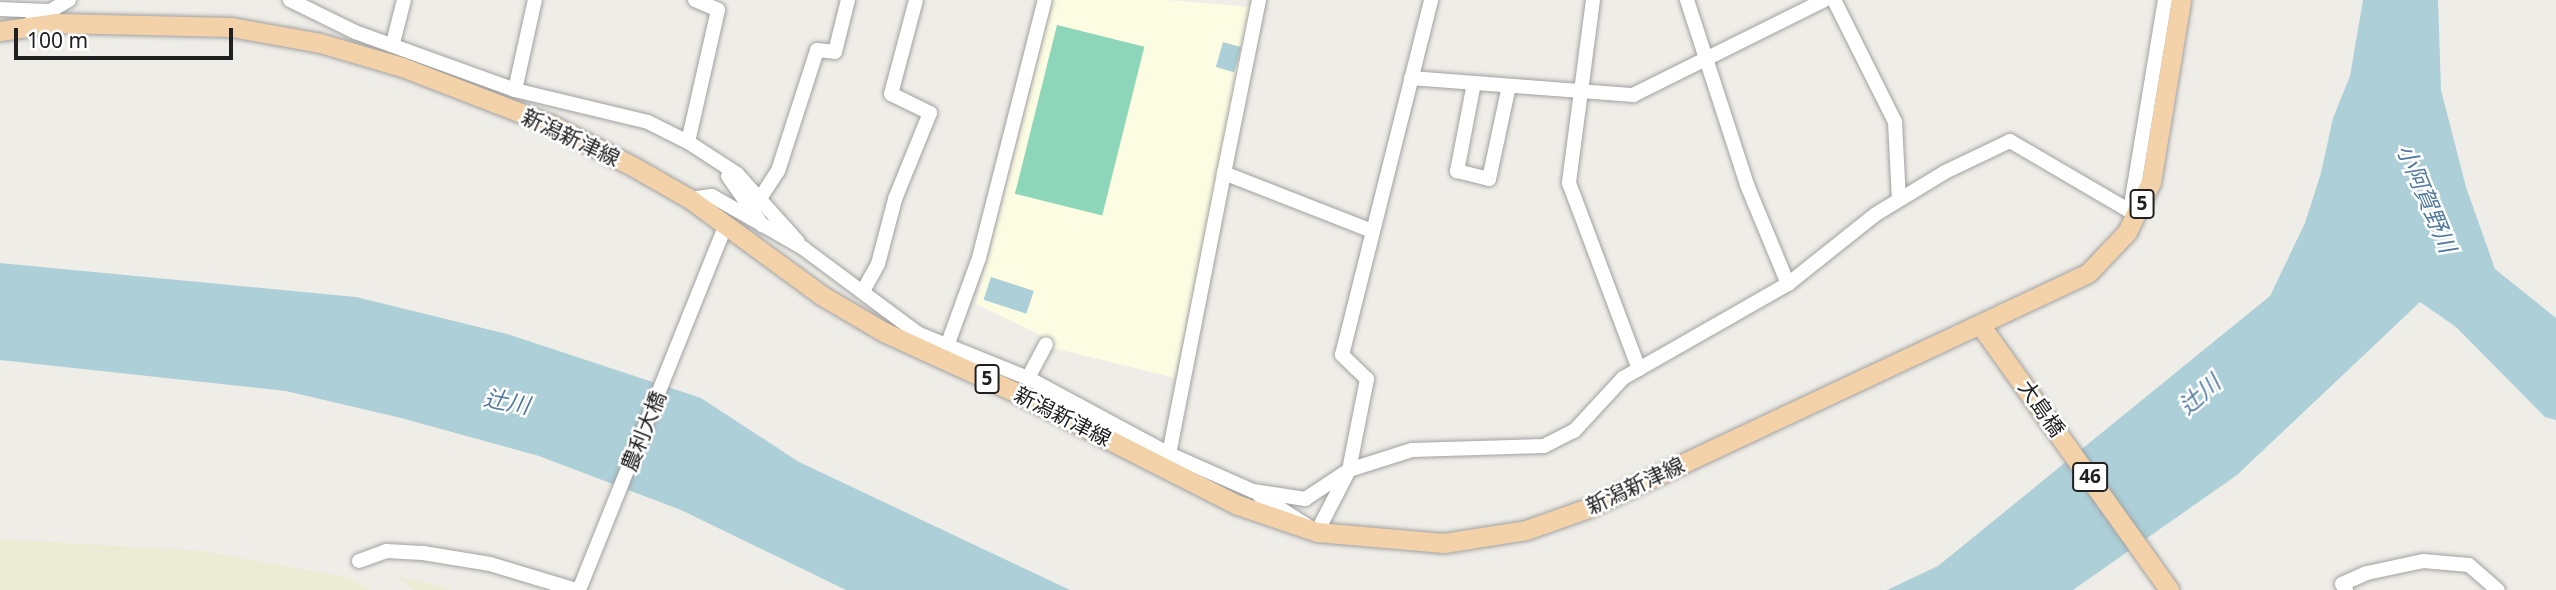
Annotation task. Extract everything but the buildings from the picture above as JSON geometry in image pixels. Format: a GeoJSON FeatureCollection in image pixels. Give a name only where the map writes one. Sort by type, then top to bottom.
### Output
{"type":"FeatureCollection","features":[{"type":"Feature","properties":{"kind":"main road","name":"5"},"geometry":{"type":"LineString","coordinates":[[1981,326],[2088,273],[2111,253],[2151,182],[2181,0]]}},
{"type":"Feature","properties":{"kind":"main road","name":"新潟新津線"},"geometry":{"type":"LineString","coordinates":[[8,30],[138,22],[231,27],[320,43],[402,67],[550,124],[690,200],[821,295],[884,332],[1022,385],[1238,505],[1317,532],[1444,543],[1526,530],[1588,508],[1981,326]]}},
{"type":"Feature","properties":{"kind":"main road","name":"大島橋"},"geometry":{"type":"LineString","coordinates":[[1981,326],[2011,364],[2169,590]]}},
{"type":"Feature","properties":{"kind":"street"},"geometry":{"type":"LineString","coordinates":[[8,30],[53,12],[69,0]]}},
{"type":"Feature","properties":{"kind":"street"},"geometry":{"type":"LineString","coordinates":[[290,0],[314,5],[355,32],[393,43],[515,90],[648,122],[713,155],[803,248]]}},
{"type":"Feature","properties":{"kind":"street"},"geometry":{"type":"LineString","coordinates":[[393,43],[404,0]]}},
{"type":"Feature","properties":{"kind":"street"},"geometry":{"type":"LineString","coordinates":[[515,90],[535,0]]}},
{"type":"Feature","properties":{"kind":"street"},"geometry":{"type":"LineString","coordinates":[[688,142],[718,10],[695,0]]}},
{"type":"Feature","properties":{"kind":"street"},"geometry":{"type":"LineString","coordinates":[[759,200],[778,171],[817,50],[835,52],[848,0]]}},
{"type":"Feature","properties":{"kind":"street"},"geometry":{"type":"LineString","coordinates":[[863,291],[878,264],[895,199],[930,113],[891,94],[916,0]]}},
{"type":"Feature","properties":{"kind":"street"},"geometry":{"type":"LineString","coordinates":[[947,346],[979,258],[1045,0]]}},
{"type":"Feature","properties":{"kind":"street"},"geometry":{"type":"LineString","coordinates":[[1169,454],[1259,0]]}},
{"type":"Feature","properties":{"kind":"street"},"geometry":{"type":"LineString","coordinates":[[690,200],[712,196],[766,231],[803,248],[919,334],[1009,374],[1022,385],[1253,491],[1317,532],[1349,470],[1367,379],[1342,355],[1431,0]]}},
{"type":"Feature","properties":{"kind":"street"},"geometry":{"type":"LineString","coordinates":[[1593,0],[1584,91],[1569,183],[1639,369]]}},
{"type":"Feature","properties":{"kind":"street"},"geometry":{"type":"LineString","coordinates":[[1687,0],[1747,186],[1788,284]]}},
{"type":"Feature","properties":{"kind":"street"},"geometry":{"type":"LineString","coordinates":[[1411,78],[1633,95],[1707,61],[1824,0]]}},
{"type":"Feature","properties":{"kind":"street"},"geometry":{"type":"LineString","coordinates":[[1834,0],[1895,122],[1899,200]]}},
{"type":"Feature","properties":{"kind":"street"},"geometry":{"type":"LineString","coordinates":[[1253,491],[1305,499],[1349,470],[1412,450],[1544,446],[1574,431],[1623,378],[1788,284],[1899,200],[1979,153],[2010,141],[2135,210],[2165,0]]}},
{"type":"Feature","properties":{"kind":"street"},"geometry":{"type":"LineString","coordinates":[[0,9],[53,12]]}},
{"type":"Feature","properties":{"kind":"street"},"geometry":{"type":"LineString","coordinates":[[1475,83],[1457,171],[1489,179],[1510,86]]}},
{"type":"Feature","properties":{"kind":"street"},"geometry":{"type":"LineString","coordinates":[[713,155],[766,231]]}},
{"type":"Feature","properties":{"kind":"street"},"geometry":{"type":"LineString","coordinates":[[1224,173],[1372,231]]}},
{"type":"Feature","properties":{"kind":"street","name":"農利大橋"},"geometry":{"type":"LineString","coordinates":[[578,590],[725,226]]}},
{"type":"Feature","properties":{"kind":"street"},"geometry":{"type":"LineString","coordinates":[[884,332],[919,334]]}},
{"type":"Feature","properties":{"kind":"street"},"geometry":{"type":"LineString","coordinates":[[1022,385],[1046,344]]}},
{"type":"Feature","properties":{"kind":"street"},"geometry":{"type":"LineString","coordinates":[[359,561],[386,551],[423,553],[490,564],[578,590]]}},
{"type":"Feature","properties":{"kind":"street"},"geometry":{"type":"LineString","coordinates":[[2346,590],[2342,584],[2367,573],[2423,561],[2469,565],[2498,590]]}},
{"type":"Feature","properties":{"kind":"shaded area"},"geometry":{"type":"Polygon","coordinates":[[[1053,0],[1167,0],[1253,7],[1175,378],[1053,348],[1042,336],[976,304],[1053,0]]]}},
{"type":"Feature","properties":{"kind":"shaded area"},"geometry":{"type":"Polygon","coordinates":[[[0,539],[203,551],[346,577],[371,590],[0,590],[0,539]]]}},
{"type":"Feature","properties":{"kind":"shaded area"},"geometry":{"type":"Polygon","coordinates":[[[397,577],[428,583],[451,590],[413,590],[397,577]]]}},
{"type":"Feature","properties":{"kind":"green space"},"geometry":{"type":"Polygon","coordinates":[[[1057,25],[1144,47],[1102,216],[1015,194],[1057,25]]]}},
{"type":"Feature","properties":{"kind":"water"},"geometry":{"type":"Polygon","coordinates":[[[2363,0],[2438,0],[2441,90],[2466,187],[2495,269],[2556,318],[2556,420],[2545,417],[2456,327],[2420,302],[2237,475],[2073,590],[1887,590],[1938,566],[2270,296],[2305,223],[2321,173],[2333,118],[2350,76],[2363,0]]]}},
{"type":"Feature","properties":{"kind":"water"},"geometry":{"type":"Polygon","coordinates":[[[1223,42],[1241,47],[1234,72],[1216,67],[1223,42]]]}},
{"type":"Feature","properties":{"kind":"water","name":"辻川"},"geometry":{"type":"Polygon","coordinates":[[[0,263],[356,297],[507,334],[701,398],[799,462],[1070,590],[846,590],[681,510],[539,456],[401,418],[286,391],[0,360],[0,263]]]}},
{"type":"Feature","properties":{"kind":"water"},"geometry":{"type":"Polygon","coordinates":[[[991,277],[1034,291],[1026,314],[984,300],[991,277]]]}},
{"type":"Feature","properties":{"kind":"water label","name":"小阿賀野川"},"geometry":{"type":"Point","coordinates":[2427,198]}}]}
